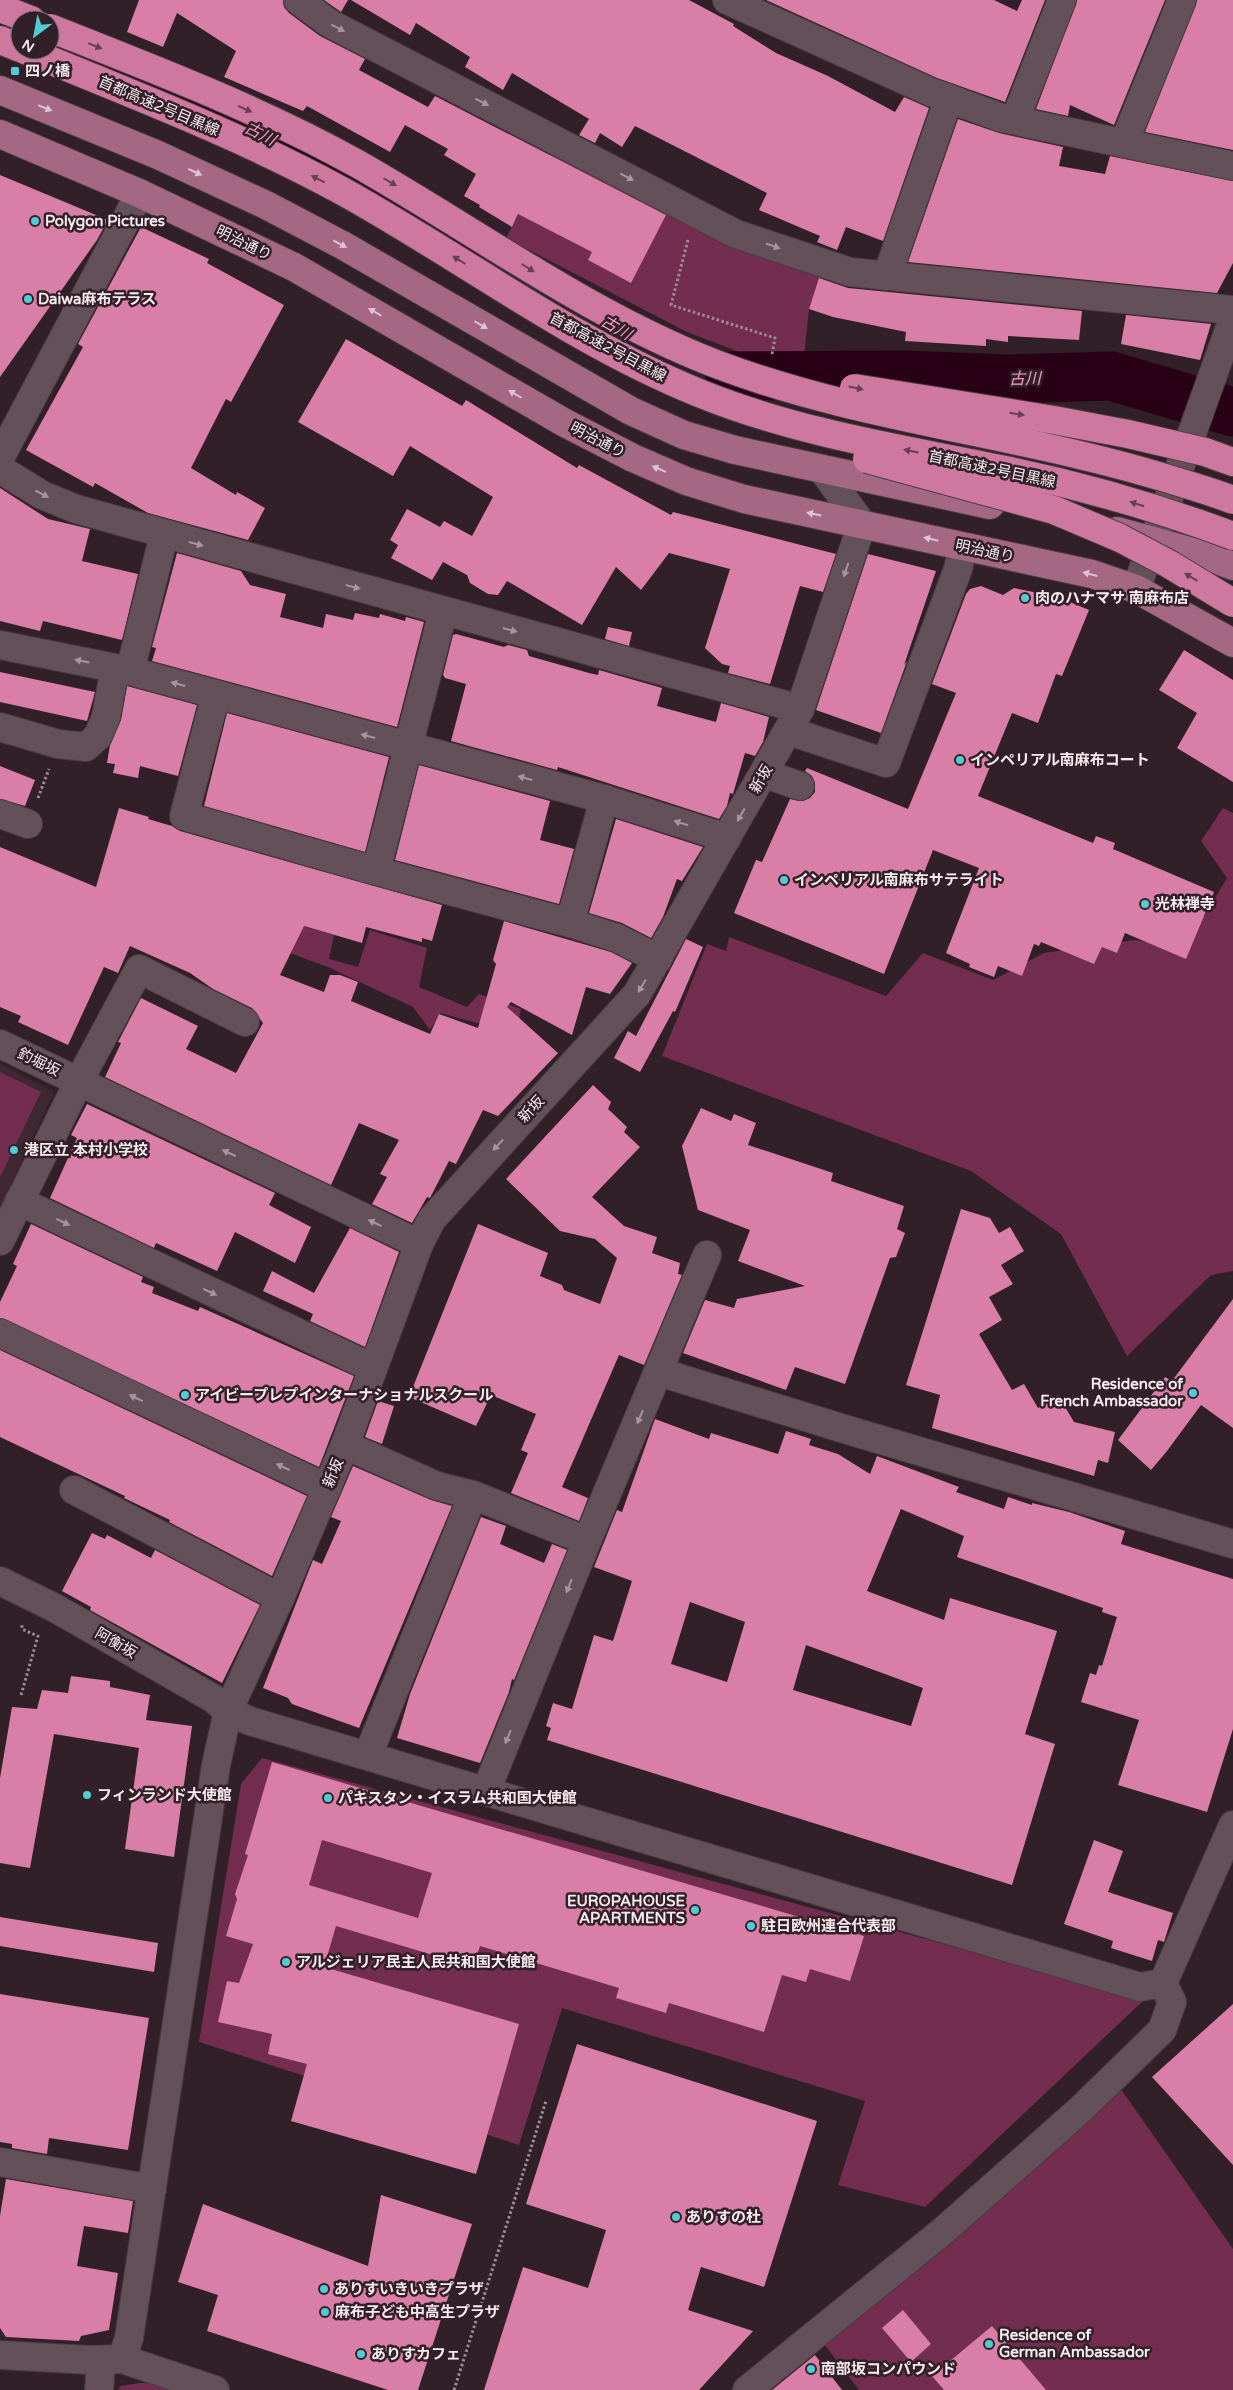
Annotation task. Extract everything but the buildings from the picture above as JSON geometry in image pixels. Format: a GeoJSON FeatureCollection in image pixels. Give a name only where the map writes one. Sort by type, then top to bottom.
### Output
{"type":"FeatureCollection","features":[{"type":"Feature","properties":{"kind":"highway","name":"首都高速2号目黒線"},"geometry":{"type":"LineString","coordinates":[[60,32],[168,75],[274,122],[353,161],[414,196],[544,277],[624,323],[668,344],[720,365],[833,401],[1077,454],[1148,472],[1233,500]]}},
{"type":"Feature","properties":{"kind":"highway","name":"首都高速2号目黒線"},"geometry":{"type":"LineString","coordinates":[[49,60],[156,104],[283,161],[417,234],[533,306],[654,374],[702,395],[786,422],[838,436],[1010,471],[1111,496],[1233,536]]}},
{"type":"Feature","properties":{"kind":"highway"},"geometry":{"type":"LineString","coordinates":[[624,323],[768,369],[876,392],[1128,434],[1204,452],[1233,462]]}},
{"type":"Feature","properties":{"kind":"highway"},"geometry":{"type":"LineString","coordinates":[[654,374],[720,411],[786,438],[1054,510],[1120,538],[1169,564],[1233,602]]}},
{"type":"Feature","properties":{"kind":"main road"},"geometry":{"type":"LineString","coordinates":[[0,90],[158,155],[266,205],[352,250],[631,411],[684,435],[735,450],[1153,540],[1233,566]]}},
{"type":"Feature","properties":{"kind":"main road","name":"明治通り"},"geometry":{"type":"LineString","coordinates":[[0,134],[138,193],[302,272],[565,423],[633,458],[686,481],[744,499],[1092,574],[1136,589],[1233,644]]}},
{"type":"Feature","properties":{"kind":"street"},"geometry":{"type":"LineString","coordinates":[[298,0],[328,23],[736,234],[824,264],[850,272],[1233,310]]}},
{"type":"Feature","properties":{"kind":"street"},"geometry":{"type":"LineString","coordinates":[[727,0],[949,98],[1015,120],[1233,166]]}},
{"type":"Feature","properties":{"kind":"street"},"geometry":{"type":"LineString","coordinates":[[1015,120],[1062,0]]}},
{"type":"Feature","properties":{"kind":"street"},"geometry":{"type":"LineString","coordinates":[[1124,143],[1182,0]]}},
{"type":"Feature","properties":{"kind":"street"},"geometry":{"type":"LineString","coordinates":[[887,276],[949,98]]}},
{"type":"Feature","properties":{"kind":"street"},"geometry":{"type":"LineString","coordinates":[[0,458],[128,216],[138,193]]}},
{"type":"Feature","properties":{"kind":"street"},"geometry":{"type":"LineString","coordinates":[[1136,589],[1233,319]]}},
{"type":"Feature","properties":{"kind":"street"},"geometry":{"type":"LineString","coordinates":[[0,469],[42,495],[76,509],[443,612],[794,720],[886,763],[958,569],[963,546]]}},
{"type":"Feature","properties":{"kind":"street"},"geometry":{"type":"LineString","coordinates":[[822,469],[862,524]]}},
{"type":"Feature","properties":{"kind":"street","name":"新坂"},"geometry":{"type":"LineString","coordinates":[[99,2390],[112,2360],[129,2338],[220,1741],[228,1710],[280,1598],[345,1445],[419,1244],[432,1219],[446,1201],[637,994],[765,774],[794,720],[862,524]]}},
{"type":"Feature","properties":{"kind":"street"},"geometry":{"type":"LineString","coordinates":[[0,727],[58,744],[86,746],[98,736],[122,669],[164,535]]}},
{"type":"Feature","properties":{"kind":"street"},"geometry":{"type":"LineString","coordinates":[[376,871],[443,612]]}},
{"type":"Feature","properties":{"kind":"street"},"geometry":{"type":"LineString","coordinates":[[0,645],[122,669],[604,799],[728,838]]}},
{"type":"Feature","properties":{"kind":"street"},"geometry":{"type":"LineString","coordinates":[[216,694],[184,816],[376,871],[570,923],[617,938],[658,959]]}},
{"type":"Feature","properties":{"kind":"street"},"geometry":{"type":"LineString","coordinates":[[765,774],[800,786]]}},
{"type":"Feature","properties":{"kind":"street"},"geometry":{"type":"LineString","coordinates":[[570,923],[604,799]]}},
{"type":"Feature","properties":{"kind":"street"},"geometry":{"type":"LineString","coordinates":[[0,814],[28,824]]}},
{"type":"Feature","properties":{"kind":"street"},"geometry":{"type":"LineString","coordinates":[[0,1241],[79,1081],[139,969],[245,1022]]}},
{"type":"Feature","properties":{"kind":"street","name":"釣堀坂"},"geometry":{"type":"LineString","coordinates":[[0,1044],[419,1244]]}},
{"type":"Feature","properties":{"kind":"street"},"geometry":{"type":"LineString","coordinates":[[19,1201],[373,1368]]}},
{"type":"Feature","properties":{"kind":"street"},"geometry":{"type":"LineString","coordinates":[[486,1791],[587,1541],[707,1255]]}},
{"type":"Feature","properties":{"kind":"street"},"geometry":{"type":"LineString","coordinates":[[0,1333],[327,1488]]}},
{"type":"Feature","properties":{"kind":"street"},"geometry":{"type":"LineString","coordinates":[[659,1372],[850,1431],[1233,1544]]}},
{"type":"Feature","properties":{"kind":"street"},"geometry":{"type":"LineString","coordinates":[[345,1445],[437,1486],[473,1495],[587,1541]]}},
{"type":"Feature","properties":{"kind":"street"},"geometry":{"type":"LineString","coordinates":[[74,1490],[280,1598]]}},
{"type":"Feature","properties":{"kind":"street"},"geometry":{"type":"LineString","coordinates":[[368,1755],[473,1495]]}},
{"type":"Feature","properties":{"kind":"street","name":"阿衡坂"},"geometry":{"type":"LineString","coordinates":[[11,1587],[55,1608],[205,1694],[228,1710],[250,1721],[1140,1987],[1163,1983]]}},
{"type":"Feature","properties":{"kind":"street"},"geometry":{"type":"LineString","coordinates":[[747,2390],[944,2231],[1081,2109],[1162,2030],[1172,2002],[1163,1983],[1230,1838]]}},
{"type":"Feature","properties":{"kind":"street"},"geometry":{"type":"LineString","coordinates":[[0,2162],[152,2189]]}},
{"type":"Feature","properties":{"kind":"street"},"geometry":{"type":"LineString","coordinates":[[0,2355],[112,2360],[215,2390]]}},
{"type":"Feature","properties":{"kind":"path"},"geometry":{"type":"LineString","coordinates":[[695,212],[671,304],[774,338]]}},
{"type":"Feature","properties":{"kind":"path"},"geometry":{"type":"LineString","coordinates":[[11,1587],[22,1630],[38,1636],[21,1695]]}},
{"type":"Feature","properties":{"kind":"path"},"geometry":{"type":"LineString","coordinates":[[454,2390],[546,2101]]}},
{"type":"Feature","properties":{"kind":"shaded area"},"geometry":{"type":"Polygon","coordinates":[[[557,141],[822,271],[809,309],[802,376],[687,332],[506,238],[557,141]]]}},
{"type":"Feature","properties":{"kind":"shaded area"},"geometry":{"type":"Polygon","coordinates":[[[1223,808],[1233,813],[1233,1271],[1211,1275],[1127,1356],[1061,1234],[971,1171],[662,1056],[707,944],[726,951],[729,937],[886,996],[923,953],[993,980],[1044,953],[1135,940],[1185,948],[1227,878],[1201,841],[1223,808]]]}},
{"type":"Feature","properties":{"kind":"shaded area"},"geometry":{"type":"Polygon","coordinates":[[[177,891],[334,935],[329,959],[358,967],[370,930],[427,948],[419,987],[467,1007],[479,994],[521,1009],[518,1025],[477,1023],[440,1013],[430,1030],[413,1007],[328,967],[257,941],[177,891]]]}},
{"type":"Feature","properties":{"kind":"shaded area","name":"港区立 本村小学校"},"geometry":{"type":"Polygon","coordinates":[[[0,1064],[54,1092],[0,1208],[0,1064]]]}},
{"type":"Feature","properties":{"kind":"shaded area"},"geometry":{"type":"Polygon","coordinates":[[[0,1072],[41,1092],[0,1177],[0,1072]]]}},
{"type":"Feature","properties":{"kind":"shaded area"},"geometry":{"type":"Polygon","coordinates":[[[262,1758],[1145,1999],[925,2207],[838,2185],[865,2101],[562,2008],[519,2145],[199,2042],[241,1784],[262,1758]]]}},
{"type":"Feature","properties":{"kind":"shaded area"},"geometry":{"type":"Polygon","coordinates":[[[1118,2085],[1233,2249],[1233,2390],[859,2390],[821,2340],[1118,2085]]]}},
{"type":"Feature","properties":{"kind":"shaded area"},"geometry":{"type":"Polygon","coordinates":[[[158,2383],[177,2390],[118,2390],[121,2386],[158,2383]]]}},
{"type":"Feature","properties":{"kind":"waterway","name":"古川"},"geometry":{"type":"LineString","coordinates":[[0,24],[10,28]]}},
{"type":"Feature","properties":{"kind":"waterway","name":"古川"},"geometry":{"type":"LineString","coordinates":[[60,49],[204,105],[383,196],[461,239]]}},
{"type":"Feature","properties":{"kind":"waterway","name":"古川"},"geometry":{"type":"LineString","coordinates":[[730,376],[904,375],[1007,379],[1111,376],[1233,412]]}},
{"type":"Feature","properties":{"kind":"place","name":"四ノ橋"},"geometry":{"type":"Point","coordinates":[15,71]}},
{"type":"Feature","properties":{"kind":"place","name":"Polygon Pictures"},"geometry":{"type":"Point","coordinates":[35,221]}},
{"type":"Feature","properties":{"kind":"place","name":"Daiwa麻布テラス"},"geometry":{"type":"Point","coordinates":[28,299]}},
{"type":"Feature","properties":{"kind":"place","name":"肉のハナマサ 南麻布店"},"geometry":{"type":"Point","coordinates":[1025,598]}},
{"type":"Feature","properties":{"kind":"place","name":"インペリアル南麻布コート"},"geometry":{"type":"Point","coordinates":[960,760]}},
{"type":"Feature","properties":{"kind":"place","name":"インペリアル南麻布サテライト"},"geometry":{"type":"Point","coordinates":[784,880]}},
{"type":"Feature","properties":{"kind":"place","name":"光林禅寺"},"geometry":{"type":"Point","coordinates":[1145,904]}},
{"type":"Feature","properties":{"kind":"place","name":"港区立 本村小学校"},"geometry":{"type":"Point","coordinates":[14,1150]}},
{"type":"Feature","properties":{"kind":"place","name":"Residence of French Ambassador"},"geometry":{"type":"Point","coordinates":[1193,1393]}},
{"type":"Feature","properties":{"kind":"place","name":"アイビープレプインターナショナルスクール"},"geometry":{"type":"Point","coordinates":[185,1395]}},
{"type":"Feature","properties":{"kind":"place","name":"フィンランド大使館"},"geometry":{"type":"Point","coordinates":[87,1795]}},
{"type":"Feature","properties":{"kind":"place","name":"パキスタン・イスラム共和国大使館"},"geometry":{"type":"Point","coordinates":[328,1798]}},
{"type":"Feature","properties":{"kind":"place","name":"EUROPAHOUSE APARTMENTS"},"geometry":{"type":"Point","coordinates":[695,1910]}},
{"type":"Feature","properties":{"kind":"place","name":"駐日欧州連合代表部"},"geometry":{"type":"Point","coordinates":[751,1926]}},
{"type":"Feature","properties":{"kind":"place","name":"アルジェリア民主人民共和国大使館"},"geometry":{"type":"Point","coordinates":[286,1962]}},
{"type":"Feature","properties":{"kind":"place","name":"ありすの杜"},"geometry":{"type":"Point","coordinates":[676,2217]}},
{"type":"Feature","properties":{"kind":"place","name":"ありすいきいきプラザ"},"geometry":{"type":"Point","coordinates":[324,2289]}},
{"type":"Feature","properties":{"kind":"place","name":"麻布子ども中高生プラザ"},"geometry":{"type":"Point","coordinates":[325,2312]}},
{"type":"Feature","properties":{"kind":"place","name":"Residence of German Ambassador"},"geometry":{"type":"Point","coordinates":[989,2344]}},
{"type":"Feature","properties":{"kind":"place","name":"ありすカフェ"},"geometry":{"type":"Point","coordinates":[361,2354]}},
{"type":"Feature","properties":{"kind":"place","name":"南部坂コンパウンド"},"geometry":{"type":"Point","coordinates":[811,2369]}}]}
